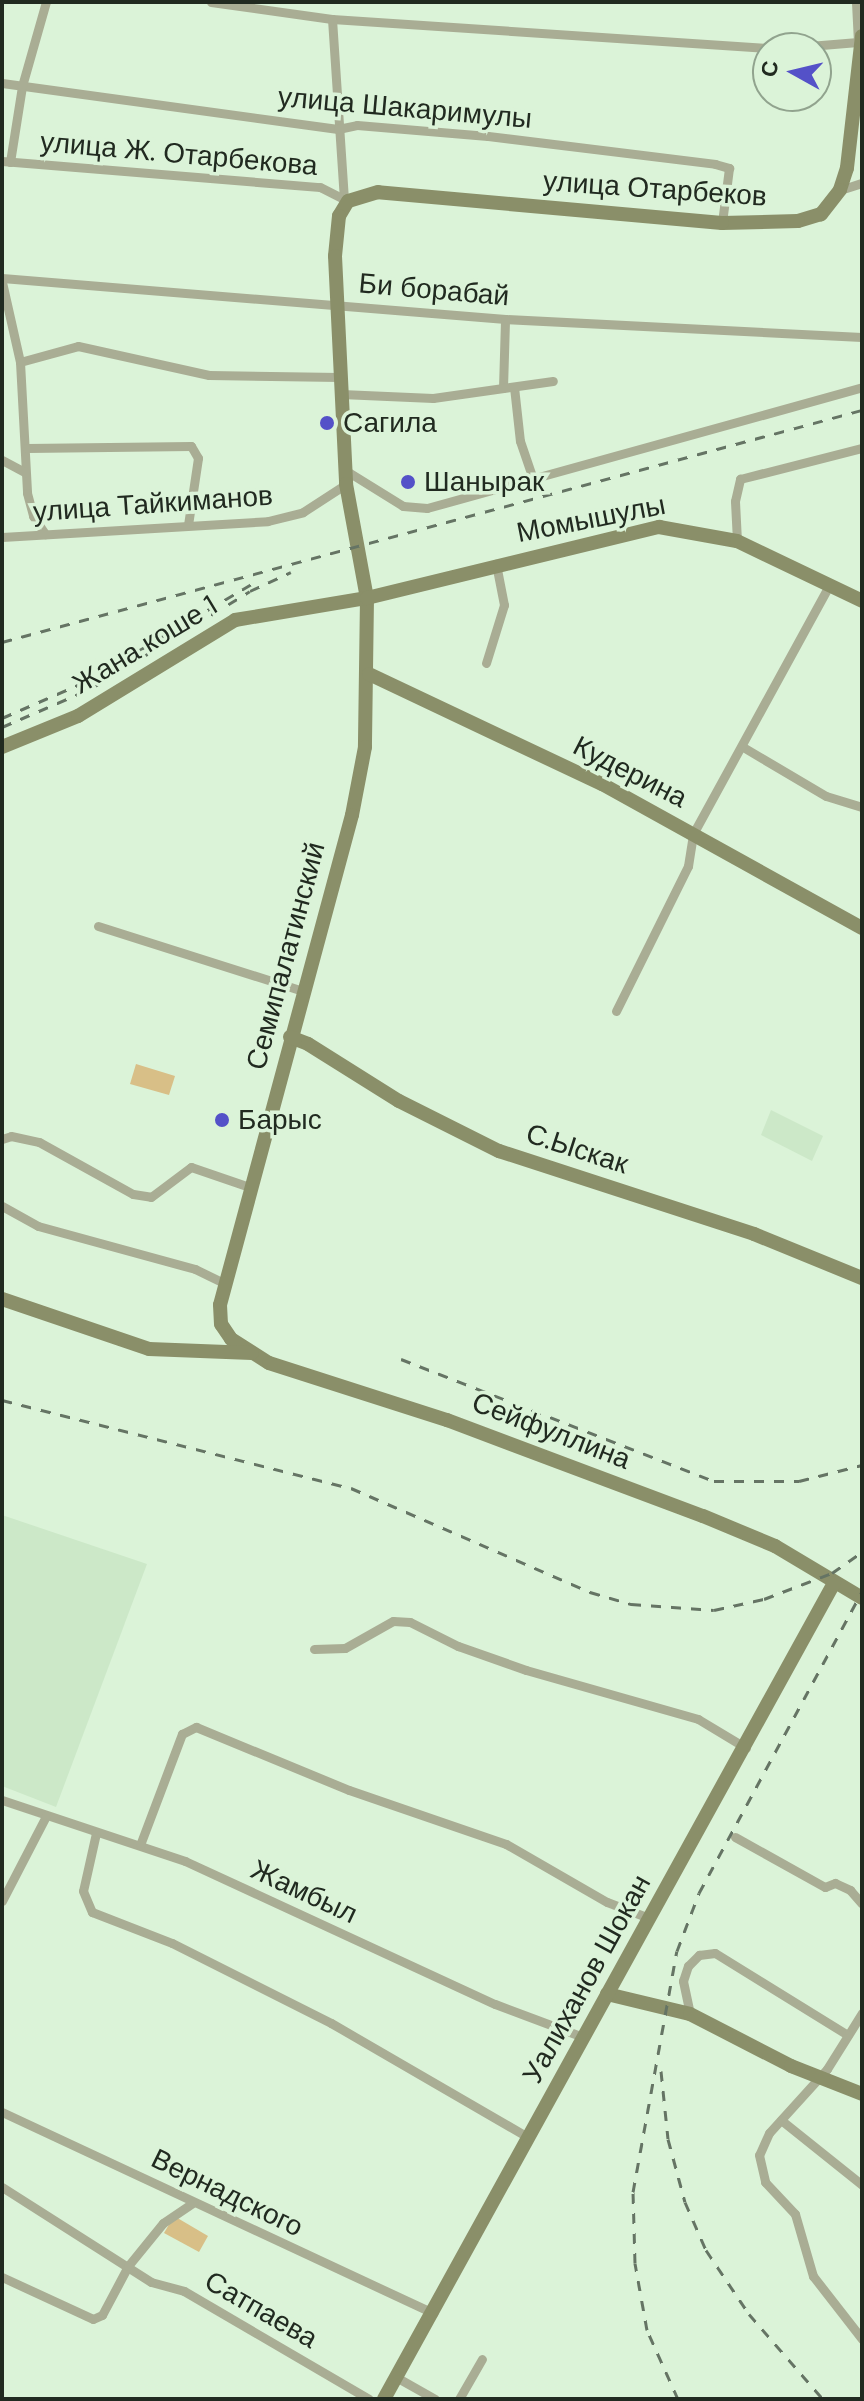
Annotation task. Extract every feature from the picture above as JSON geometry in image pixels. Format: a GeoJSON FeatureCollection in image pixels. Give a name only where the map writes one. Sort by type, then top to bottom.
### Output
{"type":"FeatureCollection","features":[{"type":"Feature","properties":{"kind":"street"},"geometry":{"type":"LineString","coordinates":[[6,162],[22,86],[46,2]]}},
{"type":"Feature","properties":{"kind":"street"},"geometry":{"type":"LineString","coordinates":[[211,2],[332,19],[752,47]]}},
{"type":"Feature","properties":{"kind":"street"},"geometry":{"type":"LineString","coordinates":[[840,190],[847,168],[860,39],[856,2]]}},
{"type":"Feature","properties":{"kind":"street"},"geometry":{"type":"LineString","coordinates":[[332,19],[338,129],[346,200]]}},
{"type":"Feature","properties":{"kind":"street"},"geometry":{"type":"LineString","coordinates":[[832,42],[860,39]]}},
{"type":"Feature","properties":{"kind":"street","name":"улица Шакаримулы"},"geometry":{"type":"LineString","coordinates":[[2,83],[338,129],[357,125],[488,136],[715,164],[729,168],[722,223]]}},
{"type":"Feature","properties":{"kind":"street","name":"улица Ж. Отарбекова"},"geometry":{"type":"LineString","coordinates":[[6,162],[320,187],[346,200]]}},
{"type":"Feature","properties":{"kind":"street"},"geometry":{"type":"LineString","coordinates":[[840,190],[862,183]]}},
{"type":"Feature","properties":{"kind":"street","name":"улица Отарбеков"},"geometry":{"type":"LineString","coordinates":[[346,200],[378,192],[722,223],[798,221],[821,214],[840,190]]}},
{"type":"Feature","properties":{"kind":"street","name":"Семипалатинский"},"geometry":{"type":"LineString","coordinates":[[221,1324],[224,1283],[352,815],[365,747],[369,674],[367,598],[346,477],[339,377],[337,229],[346,200]]}},
{"type":"Feature","properties":{"kind":"street"},"geometry":{"type":"LineString","coordinates":[[2,280],[20,362],[27,448],[25,472],[33,516],[45,534]]}},
{"type":"Feature","properties":{"kind":"street","name":"Би борабай"},"geometry":{"type":"LineString","coordinates":[[2,280],[505,319],[862,337]]}},
{"type":"Feature","properties":{"kind":"street"},"geometry":{"type":"LineString","coordinates":[[505,319],[508,387],[520,441],[533,479]]}},
{"type":"Feature","properties":{"kind":"street"},"geometry":{"type":"LineString","coordinates":[[20,362],[78,346],[209,375],[339,377]]}},
{"type":"Feature","properties":{"kind":"street"},"geometry":{"type":"LineString","coordinates":[[341,394],[433,398],[553,381]]}},
{"type":"Feature","properties":{"kind":"street"},"geometry":{"type":"LineString","coordinates":[[346,477],[403,506],[427,508],[862,387]]}},
{"type":"Feature","properties":{"kind":"street"},"geometry":{"type":"LineString","coordinates":[[27,448],[191,446],[198,458],[188,525]]}},
{"type":"Feature","properties":{"kind":"street"},"geometry":{"type":"LineString","coordinates":[[737,541],[735,501],[740,479],[862,448]]}},
{"type":"Feature","properties":{"kind":"street","name":"улица Тайкиманов"},"geometry":{"type":"LineString","coordinates":[[2,460],[25,472]]}},
{"type":"Feature","properties":{"kind":"street","name":"улица Тайкиманов"},"geometry":{"type":"LineString","coordinates":[[2,537],[268,521],[303,512],[346,477]]}},
{"type":"Feature","properties":{"kind":"street","name":"Момышулы"},"geometry":{"type":"LineString","coordinates":[[367,598],[496,564],[659,527],[737,541],[862,601]]}},
{"type":"Feature","properties":{"kind":"street"},"geometry":{"type":"LineString","coordinates":[[486,663],[504,605],[496,564]]}},
{"type":"Feature","properties":{"kind":"street"},"geometry":{"type":"LineString","coordinates":[[616,1011],[688,866],[693,834],[830,583]]}},
{"type":"Feature","properties":{"kind":"street","name":"Жана коше 1"},"geometry":{"type":"LineString","coordinates":[[2,747],[103,702],[209,631],[235,620],[367,598]]}},
{"type":"Feature","properties":{"kind":"street","name":"Кудерина"},"geometry":{"type":"LineString","coordinates":[[369,674],[602,784],[862,928]]}},
{"type":"Feature","properties":{"kind":"street"},"geometry":{"type":"LineString","coordinates":[[743,747],[826,796],[862,807]]}},
{"type":"Feature","properties":{"kind":"street"},"geometry":{"type":"LineString","coordinates":[[98,926],[303,991]]}},
{"type":"Feature","properties":{"kind":"street","name":"С.Ыскак"},"geometry":{"type":"LineString","coordinates":[[290,1037],[399,1101],[499,1151],[754,1234],[862,1278]]}},
{"type":"Feature","properties":{"kind":"street"},"geometry":{"type":"LineString","coordinates":[[2,1139],[11,1136],[39,1142],[133,1194],[151,1197],[191,1167],[249,1187]]}},
{"type":"Feature","properties":{"kind":"street"},"geometry":{"type":"LineString","coordinates":[[2,1206],[38,1226],[195,1269],[224,1283]]}},
{"type":"Feature","properties":{"kind":"street"},"geometry":{"type":"LineString","coordinates":[[2,1299],[149,1349],[252,1353]]}},
{"type":"Feature","properties":{"kind":"street","name":"Сейфуллина"},"geometry":{"type":"LineString","coordinates":[[221,1324],[231,1339],[252,1353],[703,1516],[775,1546],[862,1598]]}},
{"type":"Feature","properties":{"kind":"street","name":"Уалиханов Шокан"},"geometry":{"type":"LineString","coordinates":[[384,2399],[746,1748],[834,1583]]}},
{"type":"Feature","properties":{"kind":"street"},"geometry":{"type":"LineString","coordinates":[[314,1649],[345,1648],[393,1621],[410,1622],[458,1646],[526,1670],[698,1719],[746,1748]]}},
{"type":"Feature","properties":{"kind":"street"},"geometry":{"type":"LineString","coordinates":[[140,1845],[182,1734],[196,1727],[349,1790],[506,1844],[607,1902],[649,1918]]}},
{"type":"Feature","properties":{"kind":"street","name":"Жамбыл"},"geometry":{"type":"LineString","coordinates":[[2,1800],[140,1845],[495,2004],[583,2037]]}},
{"type":"Feature","properties":{"kind":"street"},"geometry":{"type":"LineString","coordinates":[[2,1901],[46,1816]]}},
{"type":"Feature","properties":{"kind":"street"},"geometry":{"type":"LineString","coordinates":[[96,1833],[83,1891],[92,1912],[172,1943],[331,2023],[529,2138]]}},
{"type":"Feature","properties":{"kind":"street"},"geometry":{"type":"LineString","coordinates":[[735,1837],[825,1887],[835,1883],[850,1890],[862,1904]]}},
{"type":"Feature","properties":{"kind":"street"},"geometry":{"type":"LineString","coordinates":[[690,2014],[683,1981],[688,1966],[699,1955],[715,1953],[848,2035]]}},
{"type":"Feature","properties":{"kind":"street"},"geometry":{"type":"LineString","coordinates":[[607,1994],[690,2014],[862,2094]]}},
{"type":"Feature","properties":{"kind":"street"},"geometry":{"type":"LineString","coordinates":[[862,2013],[820,2077],[761,2147],[765,2182],[795,2214],[813,2276],[862,2339]]}},
{"type":"Feature","properties":{"kind":"street","name":"Вернадского"},"geometry":{"type":"LineString","coordinates":[[2,2112],[433,2313]]}},
{"type":"Feature","properties":{"kind":"street"},"geometry":{"type":"LineString","coordinates":[[781,2120],[862,2185]]}},
{"type":"Feature","properties":{"kind":"street","name":"Сатпаева"},"geometry":{"type":"LineString","coordinates":[[2,2187],[151,2282],[184,2291],[277,2341],[369,2399]]}},
{"type":"Feature","properties":{"kind":"street"},"geometry":{"type":"LineString","coordinates":[[2,2277],[93,2319],[102,2315],[128,2266],[163,2223],[194,2202]]}},
{"type":"Feature","properties":{"kind":"street"},"geometry":{"type":"LineString","coordinates":[[459,2399],[482,2359]]}},
{"type":"Feature","properties":{"kind":"street"},"geometry":{"type":"LineString","coordinates":[[396,2377],[435,2399]]}},
{"type":"Feature","properties":{"kind":"shaded area"},"geometry":{"type":"Polygon","coordinates":[[[136,1064],[175,1076],[169,1095],[130,1084],[136,1064]]]}},
{"type":"Feature","properties":{"kind":"shaded area"},"geometry":{"type":"Polygon","coordinates":[[[771,1110],[823,1136],[812,1161],[761,1135],[771,1110]]]}},
{"type":"Feature","properties":{"kind":"shaded area"},"geometry":{"type":"Polygon","coordinates":[[[2,1515],[147,1564],[56,1807],[2,1786],[2,1515]]]}},
{"type":"Feature","properties":{"kind":"shaded area"},"geometry":{"type":"Polygon","coordinates":[[[174,2216],[208,2236],[199,2252],[164,2233],[174,2216]]]}},
{"type":"Feature","properties":{"kind":"railway"},"geometry":{"type":"LineString","coordinates":[[2,642],[862,410]]}},
{"type":"Feature","properties":{"kind":"railway"},"geometry":{"type":"LineString","coordinates":[[2,727],[92,688],[250,591],[291,572]]}},
{"type":"Feature","properties":{"kind":"railway"},"geometry":{"type":"LineString","coordinates":[[2,718],[87,681],[255,582]]}},
{"type":"Feature","properties":{"kind":"railway"},"geometry":{"type":"LineString","coordinates":[[401,1359],[714,1481],[799,1481],[862,1465]]}},
{"type":"Feature","properties":{"kind":"railway"},"geometry":{"type":"LineString","coordinates":[[2,1400],[351,1488],[590,1592],[631,1604],[714,1610],[764,1599],[832,1573],[862,1552]]}},
{"type":"Feature","properties":{"kind":"railway"},"geometry":{"type":"LineString","coordinates":[[678,2399],[647,2330],[635,2263],[633,2192],[677,1951],[699,1893],[862,1591]]}},
{"type":"Feature","properties":{"kind":"railway"},"geometry":{"type":"LineString","coordinates":[[661,2071],[668,2139],[685,2202],[706,2250],[749,2314],[823,2399]]}},
{"type":"Feature","properties":{"kind":"place","name":"Сагила"},"geometry":{"type":"Point","coordinates":[327,423]}},
{"type":"Feature","properties":{"kind":"place","name":"Шанырак"},"geometry":{"type":"Point","coordinates":[408,482]}},
{"type":"Feature","properties":{"kind":"place","name":"Барыс"},"geometry":{"type":"Point","coordinates":[222,1120]}}]}
